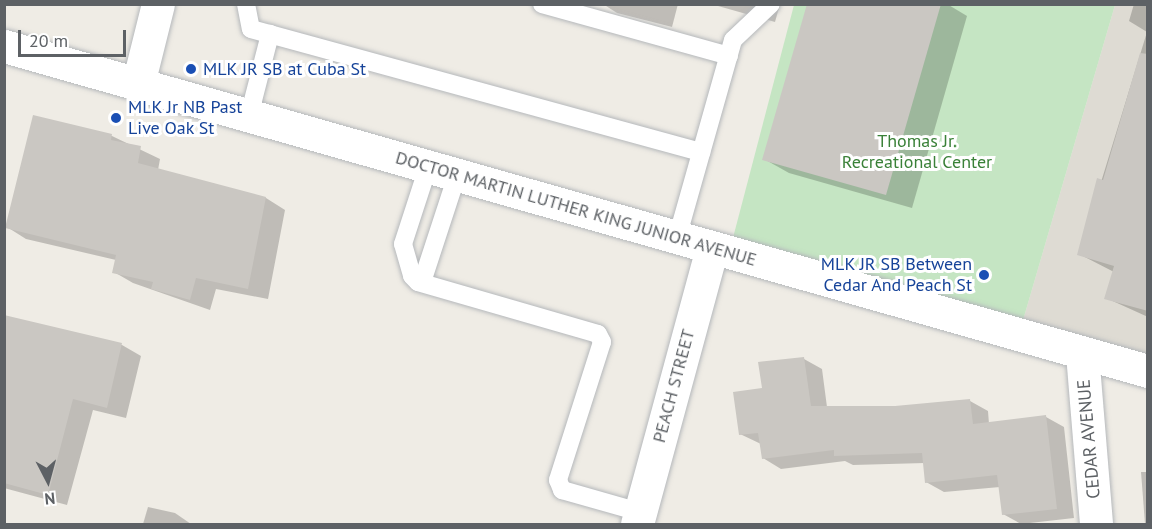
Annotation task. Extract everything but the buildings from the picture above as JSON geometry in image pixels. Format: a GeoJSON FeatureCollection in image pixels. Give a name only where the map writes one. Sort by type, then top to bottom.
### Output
{"type":"FeatureCollection","features":[{"type":"Feature","properties":{"kind":"main road"},"geometry":{"type":"LineString","coordinates":[[138,84],[158,4]]}},
{"type":"Feature","properties":{"kind":"main road","name":"DOCTOR MARTIN LUTHER KING JUNIOR AVENUE"},"geometry":{"type":"LineString","coordinates":[[4,46],[1148,371]]}},
{"type":"Feature","properties":{"kind":"main road","name":"PEACH STREET"},"geometry":{"type":"LineString","coordinates":[[638,518],[712,248]]}},
{"type":"Feature","properties":{"kind":"main road","name":"CEDAR AVENUE"},"geometry":{"type":"LineString","coordinates":[[1082,352],[1096,525]]}},
{"type":"Feature","properties":{"kind":"lane"},"geometry":{"type":"LineString","coordinates":[[246,4],[251,29],[701,152]]}},
{"type":"Feature","properties":{"kind":"lane"},"geometry":{"type":"LineString","coordinates":[[542,4],[729,56]]}},
{"type":"Feature","properties":{"kind":"lane"},"geometry":{"type":"LineString","coordinates":[[677,238],[733,40],[771,4]]}},
{"type":"Feature","properties":{"kind":"lane"},"geometry":{"type":"LineString","coordinates":[[249,116],[270,34]]}},
{"type":"Feature","properties":{"kind":"lane"},"geometry":{"type":"LineString","coordinates":[[442,171],[404,244],[411,276],[418,282],[598,334],[602,342],[558,480],[562,490],[638,518]]}},
{"type":"Feature","properties":{"kind":"lane"},"geometry":{"type":"LineString","coordinates":[[418,282],[424,276],[442,171]]}},
{"type":"Feature","properties":{"kind":"shaded area"},"geometry":{"type":"Polygon","coordinates":[[[1115,5],[1147,5],[1147,371],[1019,334],[1115,5]]]}},
{"type":"Feature","properties":{"kind":"green space","name":"Thomas Jr. Recreational Center"},"geometry":{"type":"Polygon","coordinates":[[[794,5],[1115,5],[1019,334],[729,253],[794,5]]]}},
{"type":"Feature","properties":{"kind":"place","name":"MLK JR SB at Cuba St"},"geometry":{"type":"Point","coordinates":[191,69]}},
{"type":"Feature","properties":{"kind":"place","name":"MLK Jr NB Past Live Oak St"},"geometry":{"type":"Point","coordinates":[116,118]}},
{"type":"Feature","properties":{"kind":"place","name":"MLK JR SB Between Cedar And Peach St"},"geometry":{"type":"Point","coordinates":[984,275]}}]}
